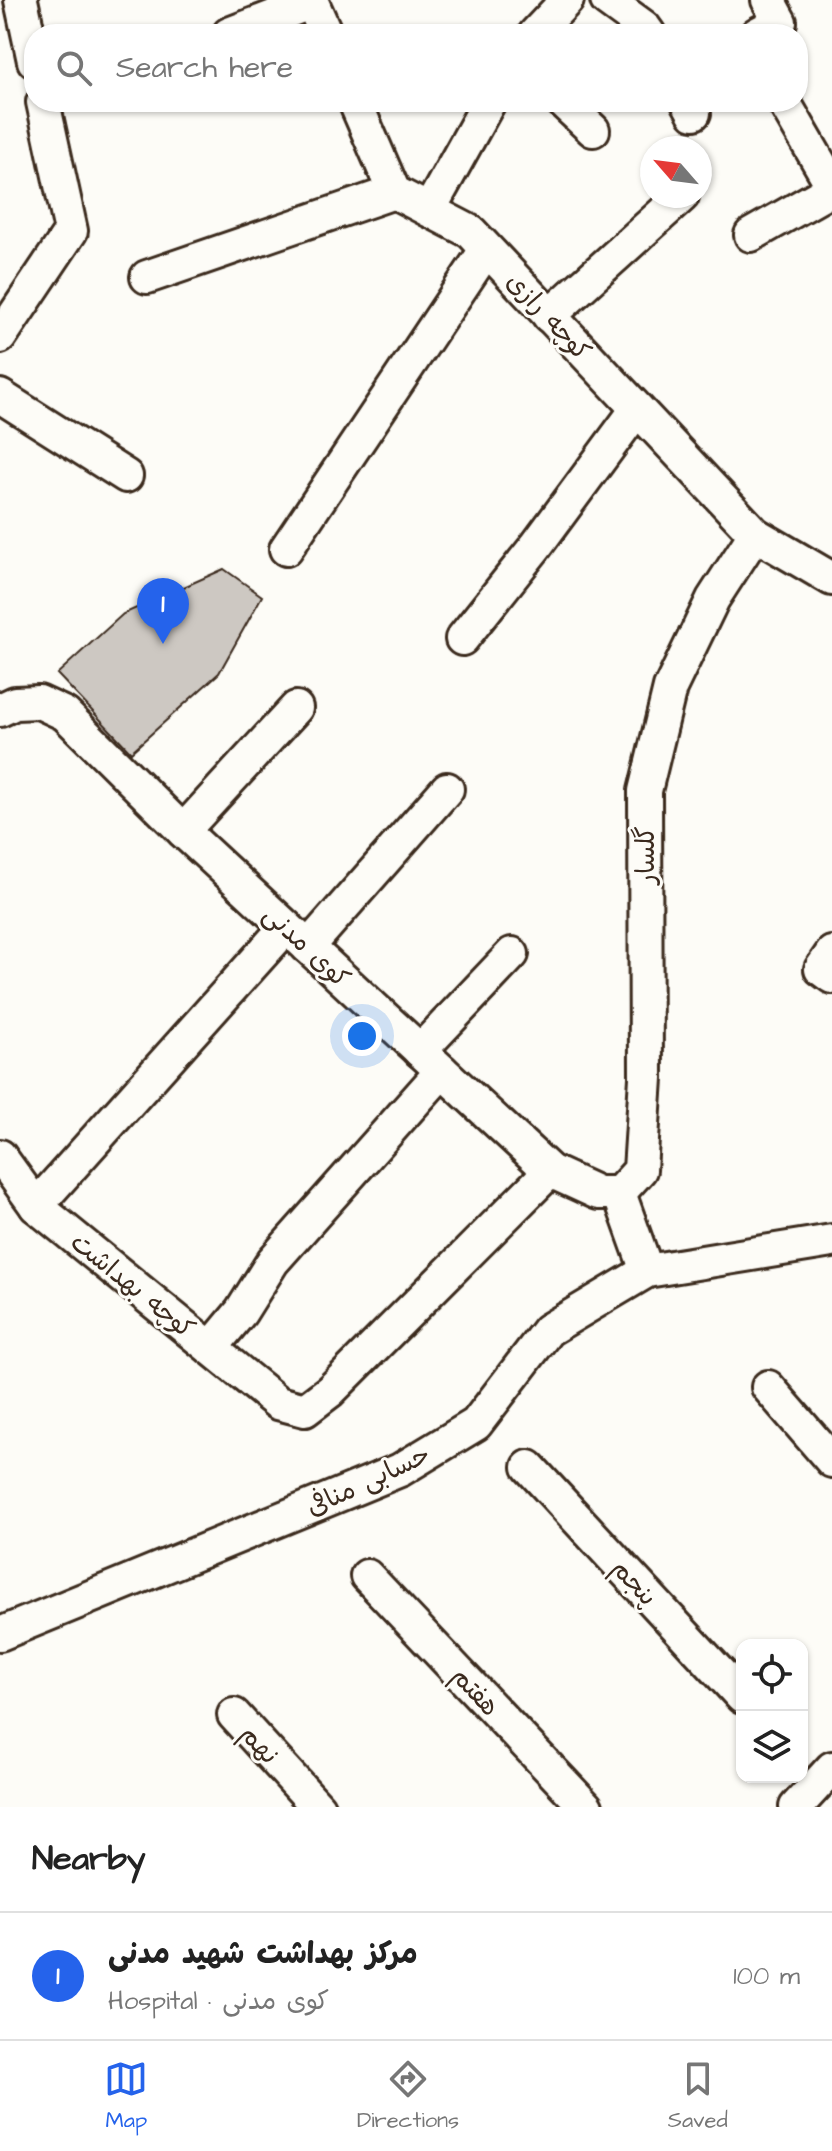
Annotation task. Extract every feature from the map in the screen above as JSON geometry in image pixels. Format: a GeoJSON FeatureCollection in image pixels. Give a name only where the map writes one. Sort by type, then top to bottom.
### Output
{"type":"FeatureCollection","features":[{"type":"Feature","properties":{"kind":"street"},"geometry":{"type":"LineString","coordinates":[[21,0],[26,24]]}},
{"type":"Feature","properties":{"kind":"street"},"geometry":{"type":"LineString","coordinates":[[544,24],[567,0]]}},
{"type":"Feature","properties":{"kind":"street"},"geometry":{"type":"LineString","coordinates":[[607,0],[640,24]]}},
{"type":"Feature","properties":{"kind":"street"},"geometry":{"type":"LineString","coordinates":[[768,0],[780,22],[776,24]]}},
{"type":"Feature","properties":{"kind":"street"},"geometry":{"type":"LineString","coordinates":[[254,24],[312,1],[322,24]]}},
{"type":"Feature","properties":{"kind":"street"},"geometry":{"type":"LineString","coordinates":[[0,337],[71,231],[45,112]]}},
{"type":"Feature","properties":{"kind":"street"},"geometry":{"type":"LineString","coordinates":[[147,277],[394,192],[359,112]]}},
{"type":"Feature","properties":{"kind":"street"},"geometry":{"type":"LineString","coordinates":[[429,210],[483,112]]}},
{"type":"Feature","properties":{"kind":"street"},"geometry":{"type":"LineString","coordinates":[[574,112],[593,130]]}},
{"type":"Feature","properties":{"kind":"street"},"geometry":{"type":"LineString","coordinates":[[751,235],[832,187],[790,112]]}},
{"type":"Feature","properties":{"kind":"street","name":"کوچه رازی"},"geometry":{"type":"LineString","coordinates":[[394,192],[471,232],[755,534],[832,579]]}},
{"type":"Feature","properties":{"kind":"street"},"geometry":{"type":"LineString","coordinates":[[549,316],[669,208]]}},
{"type":"Feature","properties":{"kind":"street"},"geometry":{"type":"LineString","coordinates":[[286,549],[486,250]]}},
{"type":"Feature","properties":{"kind":"street"},"geometry":{"type":"LineString","coordinates":[[0,396],[126,476]]}},
{"type":"Feature","properties":{"kind":"street"},"geometry":{"type":"LineString","coordinates":[[462,639],[536,546],[637,409]]}},
{"type":"Feature","properties":{"kind":"street","name":"گلسار"},"geometry":{"type":"LineString","coordinates":[[619,1193],[640,1170],[646,1078],[645,791],[670,688],[713,599],[755,534]]}},
{"type":"Feature","properties":{"kind":"street","name":"کوی مدنی"},"geometry":{"type":"LineString","coordinates":[[0,710],[15,703],[39,702],[65,714],[183,831],[550,1171],[598,1193],[619,1193]]}},
{"type":"Feature","properties":{"kind":"street"},"geometry":{"type":"LineString","coordinates":[[183,831],[296,708]]}},
{"type":"Feature","properties":{"kind":"street"},"geometry":{"type":"LineString","coordinates":[[36,1206],[297,937],[447,789]]}},
{"type":"Feature","properties":{"kind":"street"},"geometry":{"type":"LineString","coordinates":[[832,953],[821,969],[832,977]]}},
{"type":"Feature","properties":{"kind":"street"},"geometry":{"type":"LineString","coordinates":[[211,1348],[241,1312],[273,1261],[512,954]]}},
{"type":"Feature","properties":{"kind":"street","name":"کوچه بهداشت"},"geometry":{"type":"LineString","coordinates":[[0,1156],[36,1206],[278,1403],[305,1410],[330,1391],[550,1171]]}},
{"type":"Feature","properties":{"kind":"street"},"geometry":{"type":"LineString","coordinates":[[619,1193],[647,1271]]}},
{"type":"Feature","properties":{"kind":"street","name":"حسابی منافی"},"geometry":{"type":"LineString","coordinates":[[0,1634],[400,1470],[476,1424],[548,1330],[647,1271],[832,1241]]}},
{"type":"Feature","properties":{"kind":"street"},"geometry":{"type":"LineString","coordinates":[[768,1387],[832,1461]]}},
{"type":"Feature","properties":{"kind":"street","name":"پنجم"},"geometry":{"type":"LineString","coordinates":[[529,1467],[736,1691]]}},
{"type":"Feature","properties":{"kind":"street","name":"هفتم"},"geometry":{"type":"LineString","coordinates":[[367,1576],[586,1807]]}},
{"type":"Feature","properties":{"kind":"street","name":"نهم"},"geometry":{"type":"LineString","coordinates":[[234,1715],[318,1807]]}},
{"type":"Feature","properties":{"kind":"street"},"geometry":{"type":"LineString","coordinates":[[796,1807],[818,1770]]}},
{"type":"Feature","properties":{"kind":"building"},"geometry":{"type":"Polygon","coordinates":[[[224,569],[262,596],[219,673],[131,752],[57,674],[123,614],[224,569]]]}},
{"type":"Feature","properties":{"kind":"place","name":"مرکز بهداشت شهید مدنی"},"geometry":{"type":"Point","coordinates":[163,644]}}]}
